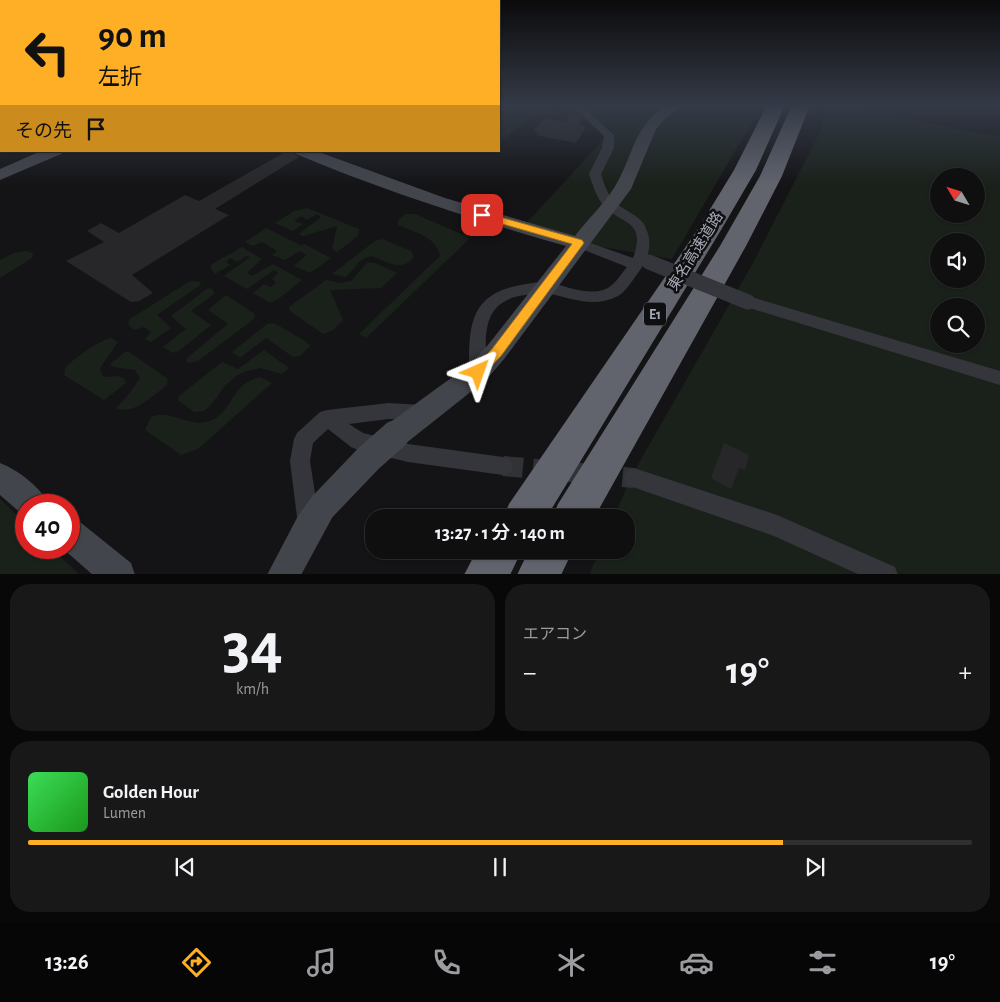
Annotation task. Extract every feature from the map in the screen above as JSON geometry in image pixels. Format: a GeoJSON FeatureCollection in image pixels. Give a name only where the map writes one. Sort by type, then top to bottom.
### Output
{"type":"FeatureCollection","features":[{"type":"Feature","properties":{"kind":"highway","name":"東名高速道路"},"geometry":{"type":"LineString","coordinates":[[529,509],[709,230],[745,170],[763,132]]}},
{"type":"Feature","properties":{"kind":"highway","name":"東名高速道路"},"geometry":{"type":"LineString","coordinates":[[577,509],[733,246],[771,176],[789,132]]}},
{"type":"Feature","properties":{"kind":"highway"},"geometry":{"type":"LineString","coordinates":[[485,574],[495,559]]}},
{"type":"Feature","properties":{"kind":"highway"},"geometry":{"type":"LineString","coordinates":[[538,574],[547,559]]}},
{"type":"Feature","properties":{"kind":"street"},"geometry":{"type":"LineString","coordinates":[[478,372],[477,336],[480,316],[488,304],[502,294],[546,288],[592,298],[613,293],[642,262],[643,250],[640,228],[627,215],[610,205],[602,192],[595,174],[608,148],[609,135],[606,132]]}},
{"type":"Feature","properties":{"kind":"street"},"geometry":{"type":"LineString","coordinates":[[284,574],[316,516],[362,465],[395,435],[478,372],[496,352],[622,189],[647,132]]}},
{"type":"Feature","properties":{"kind":"street"},"geometry":{"type":"LineString","coordinates":[[0,175],[53,152]]}},
{"type":"Feature","properties":{"kind":"street"},"geometry":{"type":"LineString","coordinates":[[304,152],[376,181],[517,227],[642,262],[748,302],[1000,378]]}},
{"type":"Feature","properties":{"kind":"street"},"geometry":{"type":"LineString","coordinates":[[316,516],[300,461],[304,439],[327,418],[390,411],[423,413]]}},
{"type":"Feature","properties":{"kind":"street"},"geometry":{"type":"LineString","coordinates":[[327,418],[358,441],[408,454],[503,466]]}},
{"type":"Feature","properties":{"kind":"street"},"geometry":{"type":"LineString","coordinates":[[0,477],[21,494]]}},
{"type":"Feature","properties":{"kind":"street"},"geometry":{"type":"LineString","coordinates":[[634,478],[777,526],[887,574]]}},
{"type":"Feature","properties":{"kind":"street"},"geometry":{"type":"LineString","coordinates":[[80,542],[119,574]]}},
{"type":"Feature","properties":{"kind":"shaded area"},"geometry":{"type":"Polygon","coordinates":[[[500,132],[514,132],[505,139],[500,137],[500,132]]]}},
{"type":"Feature","properties":{"kind":"shaded area"},"geometry":{"type":"Polygon","coordinates":[[[610,132],[746,132],[672,259],[579,243],[523,227],[610,132]]]}},
{"type":"Feature","properties":{"kind":"shaded area"},"geometry":{"type":"Polygon","coordinates":[[[820,132],[973,132],[1000,137],[1000,574],[589,574],[596,559],[635,559],[635,509],[617,509],[632,475],[753,263],[820,132]]]}},
{"type":"Feature","properties":{"kind":"shaded area"},"geometry":{"type":"Polygon","coordinates":[[[307,208],[359,229],[358,236],[337,252],[332,249],[337,226],[303,236],[299,234],[321,217],[317,214],[307,220],[301,216],[294,221],[303,224],[293,231],[275,223],[294,211],[307,208]]]}},
{"type":"Feature","properties":{"kind":"shaded area"},"geometry":{"type":"Polygon","coordinates":[[[406,214],[415,214],[469,239],[366,338],[359,334],[440,256],[438,249],[429,239],[398,225],[398,220],[406,214]]]}},
{"type":"Feature","properties":{"kind":"shaded area"},"geometry":{"type":"Polygon","coordinates":[[[266,228],[331,258],[310,273],[294,266],[306,255],[300,251],[285,260],[272,255],[277,251],[262,242],[253,246],[245,242],[266,228]]]}},
{"type":"Feature","properties":{"kind":"shaded area"},"geometry":{"type":"Polygon","coordinates":[[[382,239],[411,251],[414,257],[409,262],[399,265],[371,256],[361,260],[346,277],[332,274],[375,241],[382,239]]]}},
{"type":"Feature","properties":{"kind":"shaded area"},"geometry":{"type":"Polygon","coordinates":[[[242,247],[262,259],[247,273],[252,276],[273,264],[302,280],[277,300],[270,303],[253,293],[264,284],[271,287],[276,283],[272,279],[278,273],[274,270],[247,289],[224,276],[250,257],[246,256],[238,262],[230,258],[226,262],[230,265],[215,274],[210,268],[212,264],[242,247]]]}},
{"type":"Feature","properties":{"kind":"shaded area"},"geometry":{"type":"Polygon","coordinates":[[[26,251],[33,253],[32,258],[0,278],[0,260],[14,253],[26,251]]]}},
{"type":"Feature","properties":{"kind":"shaded area"},"geometry":{"type":"Polygon","coordinates":[[[367,263],[375,263],[397,273],[381,288],[330,290],[343,320],[333,330],[323,334],[290,311],[289,307],[326,280],[339,283],[351,281],[367,263]]]}},
{"type":"Feature","properties":{"kind":"shaded area"},"geometry":{"type":"Polygon","coordinates":[[[190,281],[201,282],[200,285],[157,315],[171,328],[151,342],[145,339],[151,332],[144,327],[134,330],[128,324],[130,319],[190,281]]]}},
{"type":"Feature","properties":{"kind":"shaded area"},"geometry":{"type":"Polygon","coordinates":[[[208,288],[212,289],[215,293],[191,311],[211,325],[180,350],[173,353],[163,347],[186,329],[171,316],[208,288]]]}},
{"type":"Feature","properties":{"kind":"shaded area"},"geometry":{"type":"Polygon","coordinates":[[[226,295],[255,314],[254,319],[198,361],[190,363],[186,361],[188,357],[228,324],[208,310],[226,295]]]}},
{"type":"Feature","properties":{"kind":"shaded area"},"geometry":{"type":"Polygon","coordinates":[[[274,323],[307,342],[310,346],[300,356],[293,357],[266,338],[240,358],[232,352],[267,324],[274,323]]]}},
{"type":"Feature","properties":{"kind":"shaded area"},"geometry":{"type":"Polygon","coordinates":[[[111,338],[118,342],[100,368],[103,377],[117,376],[124,378],[126,383],[104,400],[64,375],[65,368],[80,355],[93,346],[111,338]]]}},
{"type":"Feature","properties":{"kind":"shaded area"},"geometry":{"type":"Polygon","coordinates":[[[264,350],[289,368],[282,374],[260,368],[236,376],[204,411],[194,412],[178,400],[179,396],[222,362],[238,369],[264,350]]]}},
{"type":"Feature","properties":{"kind":"shaded area"},"geometry":{"type":"Polygon","coordinates":[[[125,352],[129,352],[168,379],[167,385],[143,403],[123,410],[116,408],[140,378],[135,370],[113,367],[110,364],[125,352]]]}},
{"type":"Feature","properties":{"kind":"shaded area"},"geometry":{"type":"Polygon","coordinates":[[[260,377],[272,383],[198,449],[181,455],[145,430],[151,417],[158,415],[196,422],[212,420],[225,410],[243,385],[260,377]]]}},
{"type":"Feature","properties":{"kind":"shaded area"},"geometry":{"type":"Polygon","coordinates":[[[0,499],[15,513],[15,559],[63,559],[79,574],[0,574],[0,499]]]}},
{"type":"Feature","properties":{"kind":"building"},"geometry":{"type":"Polygon","coordinates":[[[538,132],[583,132],[576,143],[536,135],[538,132]]]}},
{"type":"Feature","properties":{"kind":"building"},"geometry":{"type":"Polygon","coordinates":[[[285,152],[293,153],[299,157],[215,209],[229,215],[132,275],[153,293],[139,301],[131,302],[66,261],[104,242],[87,231],[101,223],[119,233],[185,195],[199,201],[285,152]]]}},
{"type":"Feature","properties":{"kind":"building"},"geometry":{"type":"Polygon","coordinates":[[[724,443],[749,455],[745,470],[739,468],[731,489],[711,478],[724,443]]]}},
{"type":"Feature","properties":{"kind":"tunnel"},"geometry":{"type":"LineString","coordinates":[[503,466],[634,478]]}},
{"type":"Feature","properties":{"kind":"route"},"geometry":{"type":"LineString","coordinates":[[478,372],[496,352],[579,243],[517,227],[482,215]]}}]}
